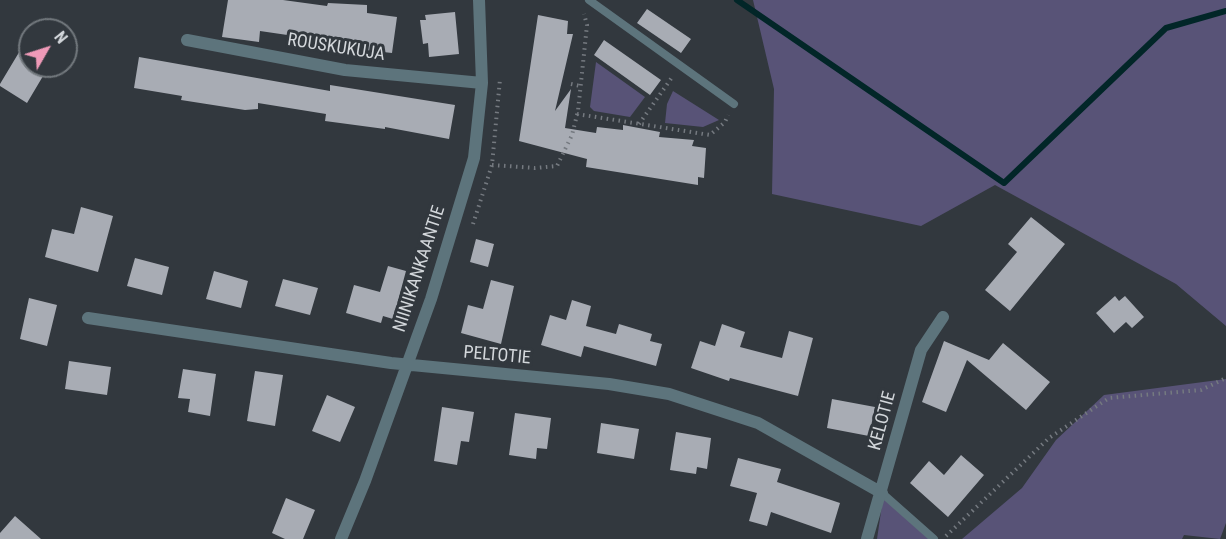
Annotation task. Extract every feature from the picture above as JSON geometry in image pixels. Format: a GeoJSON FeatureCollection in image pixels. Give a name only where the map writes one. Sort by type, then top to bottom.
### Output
{"type":"FeatureCollection","features":[{"type":"Feature","properties":{"kind":"street","name":"NIINIKANKAANTIE"},"geometry":{"type":"LineString","coordinates":[[341,539],[365,481],[431,299],[474,158],[482,83],[479,0]]}},
{"type":"Feature","properties":{"kind":"street","name":"ROUSKUKUJA"},"geometry":{"type":"LineString","coordinates":[[187,40],[345,70],[482,83]]}},
{"type":"Feature","properties":{"kind":"street","name":"KELOTIE"},"geometry":{"type":"LineString","coordinates":[[867,539],[882,494],[921,350],[942,317]]}},
{"type":"Feature","properties":{"kind":"street","name":"PELTOTIE"},"geometry":{"type":"LineString","coordinates":[[88,318],[407,364],[609,384],[669,394],[758,423],[882,494]]}},
{"type":"Feature","properties":{"kind":"lane"},"geometry":{"type":"LineString","coordinates":[[589,0],[734,104]]}},
{"type":"Feature","properties":{"kind":"lane"},"geometry":{"type":"LineString","coordinates":[[882,494],[934,539]]}},
{"type":"Feature","properties":{"kind":"path"},"geometry":{"type":"LineString","coordinates":[[492,165],[535,168],[557,166],[572,135],[577,114],[587,25],[583,9]]}},
{"type":"Feature","properties":{"kind":"path"},"geometry":{"type":"LineString","coordinates":[[639,124],[680,66]]}},
{"type":"Feature","properties":{"kind":"path"},"geometry":{"type":"LineString","coordinates":[[571,84],[580,86]]}},
{"type":"Feature","properties":{"kind":"path"},"geometry":{"type":"LineString","coordinates":[[577,114],[626,124],[710,135],[725,122],[734,104]]}},
{"type":"Feature","properties":{"kind":"path"},"geometry":{"type":"LineString","coordinates":[[943,539],[1049,438],[1109,398],[1201,390],[1226,378]]}},
{"type":"Feature","properties":{"kind":"shaded area"},"geometry":{"type":"Polygon","coordinates":[[[753,0],[1226,0],[1226,326],[1176,284],[995,185],[921,226],[772,194],[774,89],[753,0]]]}},
{"type":"Feature","properties":{"kind":"shaded area"},"geometry":{"type":"Polygon","coordinates":[[[596,62],[645,97],[630,117],[594,111],[590,107],[596,62]]]}},
{"type":"Feature","properties":{"kind":"shaded area"},"geometry":{"type":"Polygon","coordinates":[[[673,91],[719,120],[703,127],[665,123],[667,104],[673,91]]]}},
{"type":"Feature","properties":{"kind":"shaded area"},"geometry":{"type":"Polygon","coordinates":[[[1226,379],[1226,523],[1220,539],[1184,535],[1182,539],[962,539],[1022,488],[1056,440],[1104,395],[1226,379]]]}},
{"type":"Feature","properties":{"kind":"shaded area"},"geometry":{"type":"Polygon","coordinates":[[[883,498],[929,539],[877,539],[883,498]]]}},
{"type":"Feature","properties":{"kind":"building"},"geometry":{"type":"Polygon","coordinates":[[[228,0],[283,0],[327,6],[328,3],[367,5],[367,13],[397,17],[392,53],[348,48],[349,44],[260,31],[259,42],[222,37],[228,0]]]}},
{"type":"Feature","properties":{"kind":"building"},"geometry":{"type":"Polygon","coordinates":[[[647,9],[691,39],[681,53],[637,23],[647,9]]]}},
{"type":"Feature","properties":{"kind":"building"},"geometry":{"type":"Polygon","coordinates":[[[455,12],[459,54],[429,57],[428,43],[423,44],[420,20],[426,20],[425,15],[455,12]]]}},
{"type":"Feature","properties":{"kind":"building"},"geometry":{"type":"Polygon","coordinates":[[[538,15],[568,21],[567,34],[573,34],[555,111],[571,89],[565,128],[596,133],[597,127],[623,130],[623,125],[660,132],[659,137],[694,140],[692,146],[706,148],[704,178],[698,177],[698,185],[586,167],[587,159],[519,141],[538,15]]]}},
{"type":"Feature","properties":{"kind":"building"},"geometry":{"type":"Polygon","coordinates":[[[604,40],[661,80],[650,95],[594,55],[604,40]]]}},
{"type":"Feature","properties":{"kind":"building"},"geometry":{"type":"Polygon","coordinates":[[[18,54],[18,78],[42,78],[27,103],[0,84],[18,54]]]}},
{"type":"Feature","properties":{"kind":"building"},"geometry":{"type":"Polygon","coordinates":[[[139,57],[330,91],[330,85],[455,105],[449,139],[385,127],[385,129],[325,121],[326,114],[258,103],[258,109],[245,110],[181,100],[182,96],[134,88],[139,57]]]}},
{"type":"Feature","properties":{"kind":"building"},"geometry":{"type":"Polygon","coordinates":[[[81,207],[113,216],[98,272],[45,257],[52,229],[74,234],[81,207]]]}},
{"type":"Feature","properties":{"kind":"building"},"geometry":{"type":"Polygon","coordinates":[[[1031,217],[1065,244],[1010,311],[985,290],[1017,252],[1008,244],[1031,217]]]}},
{"type":"Feature","properties":{"kind":"building"},"geometry":{"type":"Polygon","coordinates":[[[476,239],[494,244],[488,267],[470,262],[476,239]]]}},
{"type":"Feature","properties":{"kind":"building"},"geometry":{"type":"Polygon","coordinates":[[[135,258],[169,267],[162,295],[127,286],[135,258]]]}},
{"type":"Feature","properties":{"kind":"building"},"geometry":{"type":"Polygon","coordinates":[[[388,266],[406,271],[393,319],[383,316],[381,323],[346,313],[354,285],[380,292],[388,266]]]}},
{"type":"Feature","properties":{"kind":"building"},"geometry":{"type":"Polygon","coordinates":[[[214,271],[248,281],[241,308],[206,299],[214,271]]]}},
{"type":"Feature","properties":{"kind":"building"},"geometry":{"type":"Polygon","coordinates":[[[283,279],[318,288],[310,315],[275,306],[283,279]]]}},
{"type":"Feature","properties":{"kind":"building"},"geometry":{"type":"Polygon","coordinates":[[[491,280],[514,286],[501,344],[461,333],[468,305],[483,309],[491,280]]]}},
{"type":"Feature","properties":{"kind":"building"},"geometry":{"type":"Polygon","coordinates":[[[1115,296],[1119,301],[1125,296],[1144,317],[1132,328],[1126,322],[1114,333],[1096,313],[1115,296]]]}},
{"type":"Feature","properties":{"kind":"building"},"geometry":{"type":"Polygon","coordinates":[[[29,298],[57,305],[47,346],[20,339],[29,298]]]}},
{"type":"Feature","properties":{"kind":"building"},"geometry":{"type":"Polygon","coordinates":[[[572,300],[591,306],[586,326],[616,334],[619,324],[652,334],[650,341],[662,344],[656,366],[584,346],[581,357],[541,345],[550,315],[566,320],[572,300]]]}},
{"type":"Feature","properties":{"kind":"building"},"geometry":{"type":"Polygon","coordinates":[[[722,324],[745,332],[740,347],[782,358],[789,331],[813,338],[798,396],[730,378],[729,381],[691,368],[700,341],[715,346],[722,324]]]}},
{"type":"Feature","properties":{"kind":"building"},"geometry":{"type":"Polygon","coordinates":[[[944,341],[989,360],[1003,343],[1050,382],[1026,410],[967,360],[946,412],[922,402],[944,341]]]}},
{"type":"Feature","properties":{"kind":"building"},"geometry":{"type":"Polygon","coordinates":[[[69,361],[111,367],[107,395],[65,389],[69,361]]]}},
{"type":"Feature","properties":{"kind":"building"},"geometry":{"type":"Polygon","coordinates":[[[183,369],[216,374],[210,416],[188,412],[190,399],[178,398],[183,369]]]}},
{"type":"Feature","properties":{"kind":"building"},"geometry":{"type":"Polygon","coordinates":[[[255,371],[283,375],[275,426],[247,421],[255,371]]]}},
{"type":"Feature","properties":{"kind":"building"},"geometry":{"type":"Polygon","coordinates":[[[327,395],[355,407],[340,442],[312,431],[327,395]]]}},
{"type":"Feature","properties":{"kind":"building"},"geometry":{"type":"Polygon","coordinates":[[[832,399],[875,407],[869,436],[827,428],[832,399]]]}},
{"type":"Feature","properties":{"kind":"building"},"geometry":{"type":"Polygon","coordinates":[[[442,407],[474,412],[469,442],[461,441],[457,465],[434,461],[442,407]]]}},
{"type":"Feature","properties":{"kind":"building"},"geometry":{"type":"Polygon","coordinates":[[[515,413],[551,418],[547,449],[537,448],[536,459],[509,455],[515,413]]]}},
{"type":"Feature","properties":{"kind":"building"},"geometry":{"type":"Polygon","coordinates":[[[601,423],[639,429],[634,459],[597,453],[601,423]]]}},
{"type":"Feature","properties":{"kind":"building"},"geometry":{"type":"Polygon","coordinates":[[[676,432],[711,438],[707,469],[697,467],[696,474],[670,470],[676,432]]]}},
{"type":"Feature","properties":{"kind":"building"},"geometry":{"type":"Polygon","coordinates":[[[961,455],[984,475],[948,517],[910,483],[929,461],[944,475],[961,455]]]}},
{"type":"Feature","properties":{"kind":"building"},"geometry":{"type":"Polygon","coordinates":[[[738,458],[781,469],[777,482],[840,503],[831,533],[771,512],[767,526],[749,521],[757,493],[730,486],[738,458]]]}},
{"type":"Feature","properties":{"kind":"building"},"geometry":{"type":"Polygon","coordinates":[[[286,498],[315,510],[303,539],[285,539],[272,533],[286,498]]]}},
{"type":"Feature","properties":{"kind":"building"},"geometry":{"type":"Polygon","coordinates":[[[15,516],[41,539],[0,539],[0,533],[15,516]]]}},
{"type":"Feature","properties":{"kind":"waterway"},"geometry":{"type":"LineString","coordinates":[[737,0],[1004,183],[1166,28],[1226,11]]}}]}
